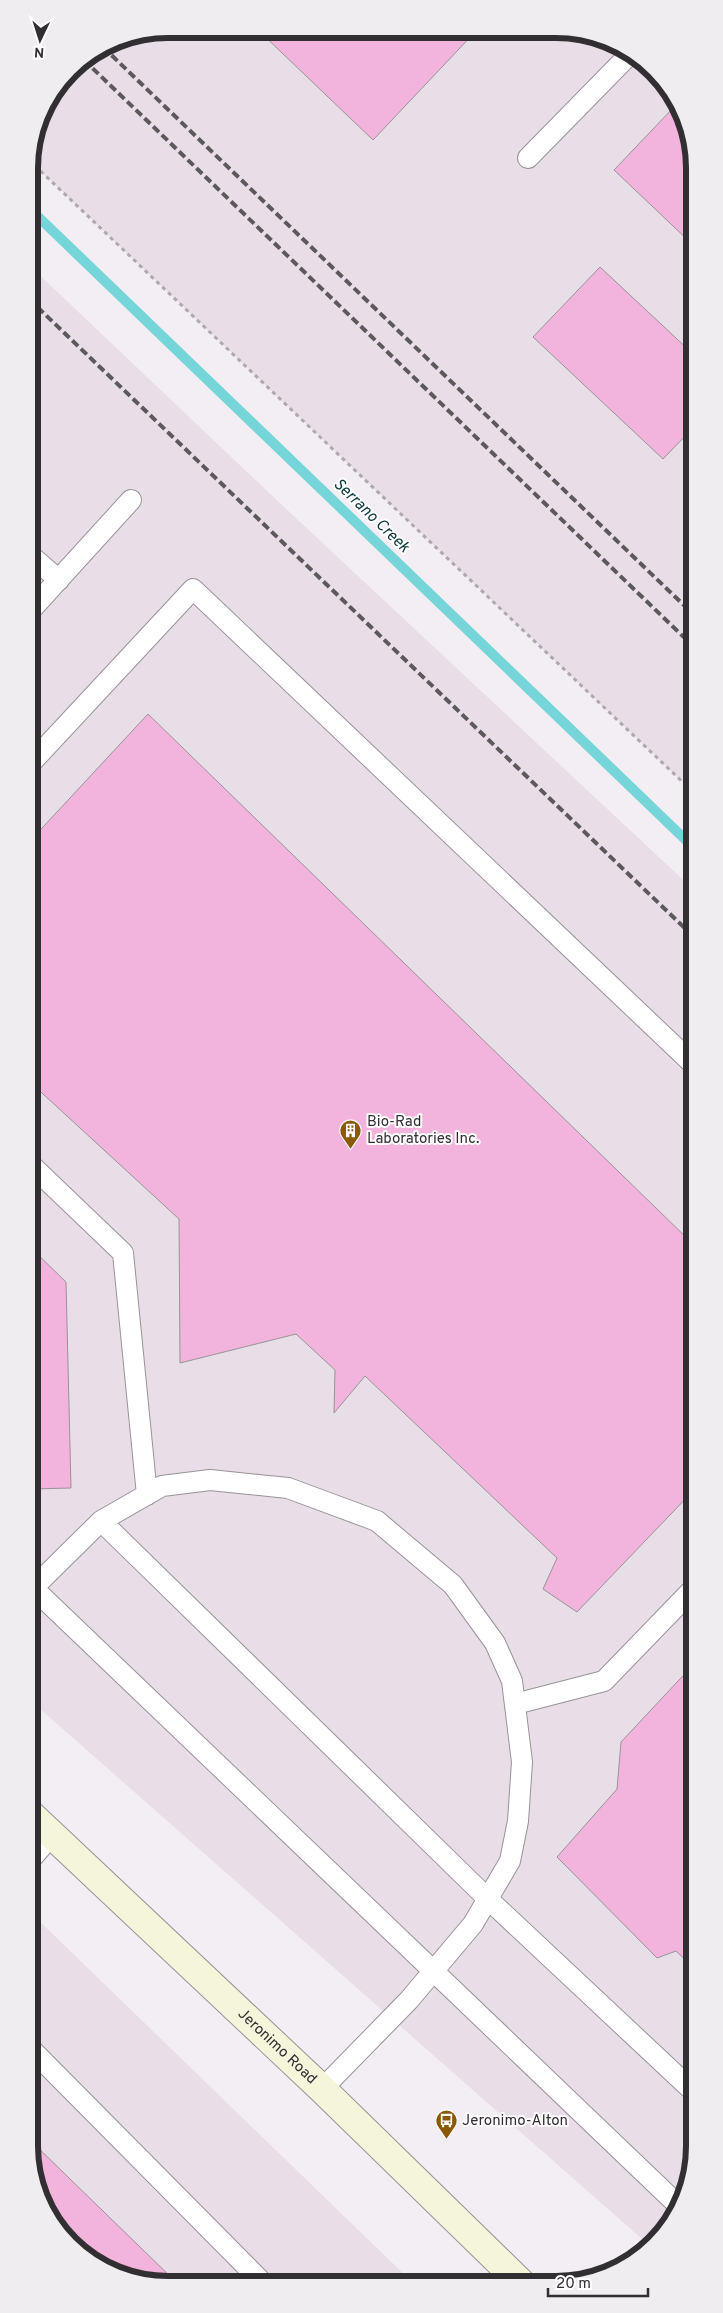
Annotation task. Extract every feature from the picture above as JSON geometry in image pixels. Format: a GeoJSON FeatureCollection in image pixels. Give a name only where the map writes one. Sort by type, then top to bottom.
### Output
{"type":"FeatureCollection","features":[{"type":"Feature","properties":{"kind":"main road","name":"Jeronimo Road"},"geometry":{"type":"LineString","coordinates":[[38,1822],[322,2089],[514,2276]]}},
{"type":"Feature","properties":{"kind":"lane"},"geometry":{"type":"LineString","coordinates":[[528,158],[626,58]]}},
{"type":"Feature","properties":{"kind":"lane"},"geometry":{"type":"LineString","coordinates":[[38,602],[131,500]]}},
{"type":"Feature","properties":{"kind":"lane"},"geometry":{"type":"LineString","coordinates":[[38,561],[59,580]]}},
{"type":"Feature","properties":{"kind":"lane"},"geometry":{"type":"LineString","coordinates":[[38,755],[193,589],[686,1057]]}},
{"type":"Feature","properties":{"kind":"lane"},"geometry":{"type":"LineString","coordinates":[[38,1172],[122,1253],[147,1495]]}},
{"type":"Feature","properties":{"kind":"lane"},"geometry":{"type":"LineString","coordinates":[[38,1583],[101,1522],[162,1486],[210,1480],[288,1488],[378,1521],[453,1585],[495,1643],[512,1681],[522,1762],[518,1821],[510,1861],[473,1924],[409,2000],[322,2089]]}},
{"type":"Feature","properties":{"kind":"lane"},"geometry":{"type":"LineString","coordinates":[[101,1522],[488,1899],[685,2084]]}},
{"type":"Feature","properties":{"kind":"lane"},"geometry":{"type":"LineString","coordinates":[[38,1595],[673,2201]]}},
{"type":"Feature","properties":{"kind":"lane"},"geometry":{"type":"LineString","coordinates":[[515,1704],[604,1681],[685,1597]]}},
{"type":"Feature","properties":{"kind":"lane"},"geometry":{"type":"LineString","coordinates":[[38,1851],[52,1835]]}},
{"type":"Feature","properties":{"kind":"lane"},"geometry":{"type":"LineString","coordinates":[[38,2061],[256,2276]]}},
{"type":"Feature","properties":{"kind":"path"},"geometry":{"type":"LineString","coordinates":[[38,169],[686,785]]}},
{"type":"Feature","properties":{"kind":"shaded area"},"geometry":{"type":"Polygon","coordinates":[[[159,38],[564,38],[581,40],[605,47],[635,64],[648,75],[664,95],[679,125],[686,167],[686,785],[38,169],[39,150],[47,118],[59,95],[75,75],[88,64],[118,47],[142,40],[159,38]]]}},
{"type":"Feature","properties":{"kind":"shaded area"},"geometry":{"type":"Polygon","coordinates":[[[38,274],[283,506],[686,882],[685,2154],[683,2171],[676,2195],[664,2218],[644,2240],[38,1707],[38,274]]]}},
{"type":"Feature","properties":{"kind":"shaded area"},"geometry":{"type":"Polygon","coordinates":[[[38,1920],[406,2276],[167,2276],[128,2270],[43,2185],[38,2154],[38,1920]]]}},
{"type":"Feature","properties":{"kind":"building"},"geometry":{"type":"Polygon","coordinates":[[[266,38],[469,38],[373,140],[266,38]]]}},
{"type":"Feature","properties":{"kind":"building"},"geometry":{"type":"Polygon","coordinates":[[[672,109],[679,125],[686,167],[686,238],[614,170],[672,109]]]}},
{"type":"Feature","properties":{"kind":"building"},"geometry":{"type":"Polygon","coordinates":[[[600,267],[686,347],[686,435],[663,459],[533,337],[600,267]]]}},
{"type":"Feature","properties":{"kind":"building","name":"Bio-Rad Laboratories Inc."},"geometry":{"type":"Polygon","coordinates":[[[148,714],[685,1237],[685,1499],[577,1612],[543,1589],[557,1558],[365,1376],[334,1413],[335,1370],[296,1334],[180,1363],[179,1219],[38,1089],[38,832],[148,714]]]}},
{"type":"Feature","properties":{"kind":"building"},"geometry":{"type":"Polygon","coordinates":[[[38,1255],[66,1282],[71,1488],[38,1489],[38,1255]]]}},
{"type":"Feature","properties":{"kind":"building"},"geometry":{"type":"Polygon","coordinates":[[[685,1673],[685,1960],[676,1951],[657,1958],[557,1857],[617,1789],[621,1742],[685,1673]]]}},
{"type":"Feature","properties":{"kind":"building"},"geometry":{"type":"Polygon","coordinates":[[[38,2148],[170,2276],[125,2269],[95,2254],[75,2238],[55,2211],[44,2188],[38,2148]]]}},
{"type":"Feature","properties":{"kind":"waterway","name":"Serrano Creek"},"geometry":{"type":"LineString","coordinates":[[38,217],[686,840]]}},
{"type":"Feature","properties":{"kind":"railway"},"geometry":{"type":"LineString","coordinates":[[108,52],[686,607]]}},
{"type":"Feature","properties":{"kind":"railway"},"geometry":{"type":"LineString","coordinates":[[88,64],[686,639]]}},
{"type":"Feature","properties":{"kind":"railway"},"geometry":{"type":"LineString","coordinates":[[38,308],[686,929]]}},
{"type":"Feature","properties":{"kind":"place","name":"Bio-Rad Laboratories Inc."},"geometry":{"type":"Point","coordinates":[351,1150]}},
{"type":"Feature","properties":{"kind":"place","name":"Jeronimo-Alton"},"geometry":{"type":"Point","coordinates":[446,2140]}}]}
